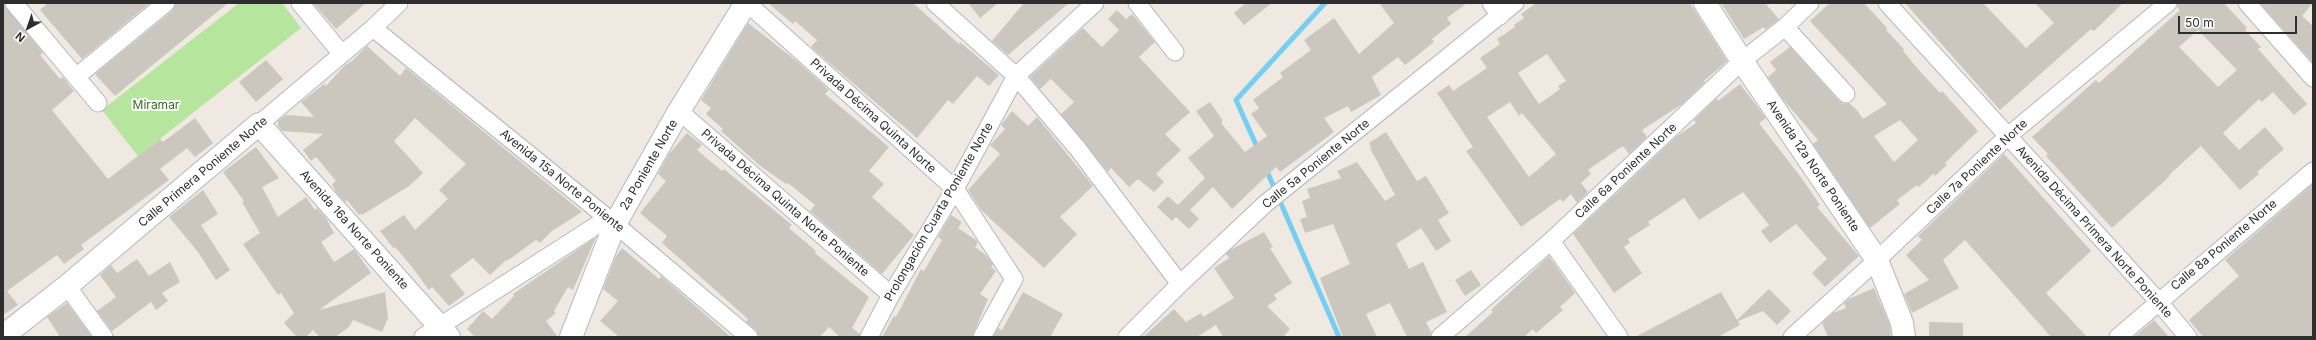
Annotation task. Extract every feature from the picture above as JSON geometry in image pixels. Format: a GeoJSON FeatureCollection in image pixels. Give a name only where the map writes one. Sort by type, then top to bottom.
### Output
{"type":"FeatureCollection","features":[{"type":"Feature","properties":{"kind":"street"},"geometry":{"type":"LineString","coordinates":[[76,77],[166,3]]}},
{"type":"Feature","properties":{"kind":"street"},"geometry":{"type":"LineString","coordinates":[[300,3],[341,53]]}},
{"type":"Feature","properties":{"kind":"street","name":"Calle Primera Poniente Norte"},"geometry":{"type":"LineString","coordinates":[[3,336],[67,286],[341,53],[373,28],[399,3]]}},
{"type":"Feature","properties":{"kind":"street","name":"2a Poniente Norte"},"geometry":{"type":"LineString","coordinates":[[571,337],[611,221],[747,3]]}},
{"type":"Feature","properties":{"kind":"street","name":"Privada Décima Quinta Norte"},"geometry":{"type":"LineString","coordinates":[[747,3],[955,189],[1014,279],[982,337]]}},
{"type":"Feature","properties":{"kind":"street"},"geometry":{"type":"LineString","coordinates":[[935,3],[1016,76],[1078,149],[1180,284]]}},
{"type":"Feature","properties":{"kind":"street","name":"Prolongación Cuarta Poniente Norte"},"geometry":{"type":"LineString","coordinates":[[869,337],[891,295],[955,189],[1016,76],[1095,3]]}},
{"type":"Feature","properties":{"kind":"street"},"geometry":{"type":"LineString","coordinates":[[1137,3],[1175,52]]}},
{"type":"Feature","properties":{"kind":"street","name":"Calle 5a Poniente Norte"},"geometry":{"type":"LineString","coordinates":[[1127,337],[1180,284],[1265,204],[1495,9],[1515,3]]}},
{"type":"Feature","properties":{"kind":"street","name":"Avenida 12a Norte Poniente"},"geometry":{"type":"LineString","coordinates":[[1705,3],[1742,61],[1877,260],[1902,323],[1904,337]]}},
{"type":"Feature","properties":{"kind":"street","name":"Calle 6a Poniente Norte"},"geometry":{"type":"LineString","coordinates":[[1440,337],[1551,241],[1742,61],[1785,27],[1810,3]]}},
{"type":"Feature","properties":{"kind":"street","name":"Avenida Décima Primera Norte Poniente"},"geometry":{"type":"LineString","coordinates":[[1887,3],[2158,301],[2188,337]]}},
{"type":"Feature","properties":{"kind":"street","name":"Calle 7a Poniente Norte"},"geometry":{"type":"LineString","coordinates":[[1792,337],[1877,260],[2008,136],[2168,3]]}},
{"type":"Feature","properties":{"kind":"street"},"geometry":{"type":"LineString","coordinates":[[2247,3],[2313,78]]}},
{"type":"Feature","properties":{"kind":"street"},"geometry":{"type":"LineString","coordinates":[[21,5],[76,77],[98,103]]}},
{"type":"Feature","properties":{"kind":"street"},"geometry":{"type":"LineString","coordinates":[[1785,27],[1846,94]]}},
{"type":"Feature","properties":{"kind":"street","name":"Avenida 15a Norte Poniente"},"geometry":{"type":"LineString","coordinates":[[373,28],[611,221],[749,337]]}},
{"type":"Feature","properties":{"kind":"street","name":"Privada Décima Quinta Norte Poniente"},"geometry":{"type":"LineString","coordinates":[[679,111],[891,295]]}},
{"type":"Feature","properties":{"kind":"street","name":"Avenida 16a Norte Poniente"},"geometry":{"type":"LineString","coordinates":[[259,124],[438,333]]}},
{"type":"Feature","properties":{"kind":"street","name":"Calle 8a Poniente Norte"},"geometry":{"type":"LineString","coordinates":[[2118,337],[2158,301],[2313,170]]}},
{"type":"Feature","properties":{"kind":"street"},"geometry":{"type":"LineString","coordinates":[[438,333],[611,221]]}},
{"type":"Feature","properties":{"kind":"street"},"geometry":{"type":"LineString","coordinates":[[1551,241],[1612,334]]}},
{"type":"Feature","properties":{"kind":"street"},"geometry":{"type":"LineString","coordinates":[[67,286],[104,337]]}},
{"type":"Feature","properties":{"kind":"green space","name":"Miramar"},"geometry":{"type":"Polygon","coordinates":[[[239,3],[282,3],[301,28],[138,156],[102,110],[239,3]]]}},
{"type":"Feature","properties":{"kind":"building"},"geometry":{"type":"Polygon","coordinates":[[[3,3],[43,53],[40,55],[60,79],[63,77],[74,91],[52,110],[108,179],[160,139],[163,142],[195,118],[213,143],[195,157],[187,148],[160,169],[169,180],[81,245],[84,249],[64,264],[57,255],[7,291],[18,305],[3,315],[3,3]]]}},
{"type":"Feature","properties":{"kind":"building"},"geometry":{"type":"Polygon","coordinates":[[[48,3],[150,3],[82,59],[40,10],[48,3]]]}},
{"type":"Feature","properties":{"kind":"building"},"geometry":{"type":"Polygon","coordinates":[[[176,3],[228,3],[115,96],[95,74],[172,11],[176,3]]]}},
{"type":"Feature","properties":{"kind":"building"},"geometry":{"type":"Polygon","coordinates":[[[313,3],[366,3],[336,29],[313,3]]]}},
{"type":"Feature","properties":{"kind":"building"},"geometry":{"type":"Polygon","coordinates":[[[768,3],[913,3],[959,44],[960,42],[999,75],[989,86],[977,76],[953,104],[948,100],[917,138],[811,47],[817,40],[795,21],[793,24],[768,3]]]}},
{"type":"Feature","properties":{"kind":"building"},"geometry":{"type":"Polygon","coordinates":[[[968,3],[998,3],[980,18],[968,3]]]}},
{"type":"Feature","properties":{"kind":"building"},"geometry":{"type":"Polygon","coordinates":[[[1024,3],[1069,3],[1008,55],[992,41],[1024,3]]]}},
{"type":"Feature","properties":{"kind":"building"},"geometry":{"type":"Polygon","coordinates":[[[1246,3],[1272,3],[1244,25],[1234,13],[1246,3]]]}},
{"type":"Feature","properties":{"kind":"building"},"geometry":{"type":"Polygon","coordinates":[[[1379,3],[1467,3],[1447,18],[1451,24],[1432,39],[1434,42],[1409,62],[1405,65],[1398,57],[1372,77],[1381,95],[1351,112],[1348,106],[1324,118],[1334,132],[1280,172],[1276,167],[1232,209],[1213,187],[1190,210],[1199,219],[1189,229],[1176,217],[1172,221],[1157,207],[1168,196],[1178,205],[1205,178],[1188,158],[1214,136],[1196,111],[1210,102],[1223,121],[1221,123],[1245,152],[1267,136],[1251,114],[1259,108],[1253,100],[1283,77],[1280,73],[1311,50],[1304,40],[1334,18],[1359,54],[1394,23],[1379,3]]]}},
{"type":"Feature","properties":{"kind":"building"},"geometry":{"type":"Polygon","coordinates":[[[1536,3],[1690,3],[1727,61],[1704,81],[1705,82],[1682,104],[1642,130],[1647,137],[1629,154],[1624,147],[1621,147],[1588,170],[1591,174],[1581,183],[1588,192],[1577,203],[1571,194],[1563,202],[1560,199],[1521,227],[1466,151],[1473,147],[1437,93],[1449,85],[1453,91],[1487,68],[1480,58],[1500,44],[1497,39],[1515,27],[1514,25],[1524,18],[1521,14],[1536,3]],[[1547,54],[1518,73],[1539,104],[1560,89],[1558,86],[1566,81],[1547,54]],[[1510,102],[1487,117],[1529,177],[1556,154],[1522,113],[1519,116],[1510,102]]]}},
{"type":"Feature","properties":{"kind":"building"},"geometry":{"type":"Polygon","coordinates":[[[1721,3],[1765,3],[1779,19],[1765,30],[1764,27],[1744,39],[1721,3]]]}},
{"type":"Feature","properties":{"kind":"building"},"geometry":{"type":"Polygon","coordinates":[[[1830,3],[1864,3],[1887,28],[1886,30],[1904,49],[1903,51],[1917,68],[1940,93],[1942,91],[1978,131],[1945,163],[1947,165],[1935,176],[1933,174],[1919,187],[1917,185],[1897,200],[1900,204],[1870,228],[1813,144],[1818,140],[1781,97],[1768,77],[1776,70],[1770,62],[1790,47],[1839,101],[1843,104],[1849,103],[1857,110],[1863,119],[1887,104],[1810,21],[1830,3]],[[1900,120],[1874,136],[1894,162],[1918,140],[1900,120]]]}},
{"type":"Feature","properties":{"kind":"building"},"geometry":{"type":"Polygon","coordinates":[[[1905,3],[1983,3],[2026,48],[2054,23],[2035,3],[2123,3],[2094,31],[2091,29],[2000,110],[1905,3]]]}},
{"type":"Feature","properties":{"kind":"building"},"geometry":{"type":"Polygon","coordinates":[[[2178,3],[2224,3],[2247,28],[2245,30],[2261,47],[2258,49],[2307,104],[2294,115],[2273,92],[2262,102],[2259,99],[2223,133],[2239,150],[2265,127],[2284,149],[2257,172],[2259,174],[2240,190],[2201,146],[2112,228],[2046,156],[2048,154],[2032,137],[2096,80],[2099,83],[2180,10],[2177,7],[2178,3]],[[2198,30],[2179,47],[2218,87],[2237,70],[2198,30]]]}},
{"type":"Feature","properties":{"kind":"building"},"geometry":{"type":"Polygon","coordinates":[[[2260,3],[2313,3],[2302,16],[2313,26],[2313,63],[2260,3]]]}},
{"type":"Feature","properties":{"kind":"building"},"geometry":{"type":"Polygon","coordinates":[[[1117,10],[1126,19],[1132,14],[1155,42],[1139,57],[1190,112],[1165,134],[1181,150],[1156,174],[1164,182],[1154,192],[1138,179],[1129,187],[1111,168],[1108,172],[1061,114],[1074,102],[1051,79],[1040,89],[1030,77],[1083,28],[1102,47],[1119,30],[1108,19],[1117,10]]]}},
{"type":"Feature","properties":{"kind":"building"},"geometry":{"type":"Polygon","coordinates":[[[748,23],[798,62],[829,90],[825,94],[889,147],[869,171],[884,184],[872,197],[914,235],[882,274],[810,211],[815,205],[788,183],[786,184],[759,165],[721,131],[723,129],[706,114],[711,108],[701,100],[748,23]]]}},
{"type":"Feature","properties":{"kind":"building"},"geometry":{"type":"Polygon","coordinates":[[[367,46],[400,76],[406,68],[582,212],[552,231],[540,243],[536,240],[507,261],[506,260],[490,275],[473,258],[450,275],[465,294],[449,306],[432,287],[429,290],[412,267],[395,247],[393,248],[380,231],[404,215],[415,230],[448,199],[439,190],[466,164],[415,118],[394,141],[423,173],[409,186],[362,215],[361,213],[359,215],[347,200],[345,202],[336,192],[332,184],[336,181],[316,157],[311,161],[303,150],[323,134],[282,131],[278,126],[278,121],[286,115],[314,117],[301,102],[324,84],[326,86],[345,65],[352,61],[367,46]]]}},
{"type":"Feature","properties":{"kind":"building"},"geometry":{"type":"Polygon","coordinates":[[[266,60],[283,79],[256,102],[239,82],[266,60]]]}},
{"type":"Feature","properties":{"kind":"building"},"geometry":{"type":"Polygon","coordinates":[[[1740,84],[1766,118],[1759,123],[1803,180],[1820,205],[1817,207],[1859,256],[1825,287],[1812,273],[1827,259],[1796,224],[1770,243],[1761,231],[1769,225],[1743,192],[1699,220],[1684,198],[1648,222],[1650,225],[1628,239],[1630,243],[1624,247],[1642,273],[1614,293],[1573,234],[1677,136],[1696,123],[1694,120],[1717,98],[1718,101],[1740,84]]]}},
{"type":"Feature","properties":{"kind":"building"},"geometry":{"type":"Polygon","coordinates":[[[1012,111],[1028,126],[1037,117],[1093,186],[1060,217],[1077,234],[1044,268],[981,210],[968,190],[1000,154],[990,145],[1005,129],[1001,125],[1012,111]]]}},
{"type":"Feature","properties":{"kind":"building"},"geometry":{"type":"Polygon","coordinates":[[[1386,132],[1417,181],[1426,176],[1449,213],[1438,220],[1451,241],[1436,251],[1421,228],[1396,244],[1409,269],[1423,262],[1447,312],[1426,322],[1431,332],[1430,337],[1407,337],[1390,303],[1366,314],[1377,337],[1343,337],[1320,278],[1350,264],[1333,224],[1305,233],[1300,219],[1307,217],[1302,201],[1310,198],[1307,189],[1341,178],[1337,171],[1357,162],[1385,201],[1395,195],[1370,148],[1371,146],[1369,143],[1386,132]]]}},
{"type":"Feature","properties":{"kind":"building"},"geometry":{"type":"Polygon","coordinates":[[[687,133],[702,145],[697,150],[722,171],[724,169],[792,225],[789,228],[816,251],[815,253],[869,297],[852,328],[860,334],[859,337],[840,337],[829,327],[820,337],[759,337],[756,330],[746,322],[748,319],[662,243],[667,236],[640,213],[666,181],[658,174],[669,154],[687,133]]]}},
{"type":"Feature","properties":{"kind":"building"},"geometry":{"type":"Polygon","coordinates":[[[256,147],[279,178],[262,187],[278,217],[306,197],[315,210],[317,208],[326,218],[334,233],[321,242],[334,262],[354,249],[371,273],[319,310],[385,292],[388,318],[382,332],[353,320],[349,327],[335,337],[320,337],[313,330],[306,337],[297,337],[284,323],[294,313],[281,293],[278,295],[243,244],[260,233],[242,202],[244,201],[223,172],[256,147]]]}},
{"type":"Feature","properties":{"kind":"building"},"geometry":{"type":"Polygon","coordinates":[[[2004,154],[2091,251],[2046,293],[2087,337],[2051,337],[1965,240],[1943,260],[1959,288],[1912,313],[1904,294],[1929,280],[1906,255],[1922,240],[1918,236],[2004,154]]]}},
{"type":"Feature","properties":{"kind":"building"},"geometry":{"type":"Polygon","coordinates":[[[2313,184],[2313,337],[2203,337],[2189,320],[2239,276],[2225,260],[2313,184]]]}},
{"type":"Feature","properties":{"kind":"building"},"geometry":{"type":"Polygon","coordinates":[[[203,190],[218,214],[201,225],[230,270],[216,280],[198,252],[169,217],[203,190]]]}},
{"type":"Feature","properties":{"kind":"building"},"geometry":{"type":"Polygon","coordinates":[[[951,215],[962,222],[958,228],[978,242],[975,247],[986,255],[993,264],[991,267],[996,271],[980,294],[988,299],[972,337],[882,337],[894,316],[896,317],[921,269],[924,271],[942,240],[938,237],[951,215]]]}},
{"type":"Feature","properties":{"kind":"building"},"geometry":{"type":"Polygon","coordinates":[[[1264,232],[1273,247],[1270,248],[1292,283],[1274,295],[1277,299],[1267,306],[1290,329],[1283,337],[1223,337],[1216,325],[1197,337],[1143,337],[1174,309],[1186,322],[1201,313],[1203,317],[1234,298],[1214,268],[1229,258],[1226,254],[1230,250],[1264,232]]]}},
{"type":"Feature","properties":{"kind":"building"},"geometry":{"type":"Polygon","coordinates":[[[596,237],[573,290],[568,287],[554,311],[556,313],[546,321],[558,337],[475,337],[467,329],[483,311],[492,319],[514,296],[513,294],[596,237]]]}},
{"type":"Feature","properties":{"kind":"building"},"geometry":{"type":"Polygon","coordinates":[[[622,248],[659,279],[661,276],[731,337],[619,337],[600,321],[618,301],[603,289],[616,256],[622,248]]]}},
{"type":"Feature","properties":{"kind":"building"},"geometry":{"type":"Polygon","coordinates":[[[1549,256],[1575,293],[1560,307],[1563,310],[1536,333],[1533,329],[1524,337],[1465,337],[1493,312],[1491,310],[1549,256]]]}},
{"type":"Feature","properties":{"kind":"building"},"geometry":{"type":"Polygon","coordinates":[[[137,259],[149,276],[170,262],[180,282],[162,293],[168,301],[156,310],[151,302],[112,331],[97,311],[116,297],[100,275],[111,265],[117,273],[137,259]]]}},
{"type":"Feature","properties":{"kind":"building"},"geometry":{"type":"Polygon","coordinates":[[[1471,270],[1481,285],[1465,296],[1455,280],[1471,270]]]}},
{"type":"Feature","properties":{"kind":"building"},"geometry":{"type":"Polygon","coordinates":[[[1874,288],[1890,326],[1891,337],[1828,337],[1822,323],[1833,313],[1846,308],[1844,303],[1849,299],[1874,288]]]}},
{"type":"Feature","properties":{"kind":"building"},"geometry":{"type":"Polygon","coordinates":[[[1769,289],[1791,311],[1777,325],[1763,311],[1738,321],[1740,325],[1718,337],[1635,337],[1721,292],[1737,320],[1769,289]]]}},
{"type":"Feature","properties":{"kind":"building"},"geometry":{"type":"Polygon","coordinates":[[[1023,292],[1063,314],[1050,337],[993,337],[998,328],[1002,330],[1023,292]]]}},
{"type":"Feature","properties":{"kind":"building"},"geometry":{"type":"Polygon","coordinates":[[[67,303],[92,337],[60,337],[47,317],[67,303]]]}},
{"type":"Feature","properties":{"kind":"building"},"geometry":{"type":"Polygon","coordinates":[[[2154,320],[2169,337],[2134,337],[2154,320]]]}},
{"type":"Feature","properties":{"kind":"building"},"geometry":{"type":"Polygon","coordinates":[[[1929,322],[1963,323],[1963,337],[1929,337],[1929,322]]]}},
{"type":"Feature","properties":{"kind":"waterway"},"geometry":{"type":"LineString","coordinates":[[1258,149],[1236,100],[1325,3]]}},
{"type":"Feature","properties":{"kind":"waterway"},"geometry":{"type":"LineString","coordinates":[[1266,169],[1339,337]]}}]}
